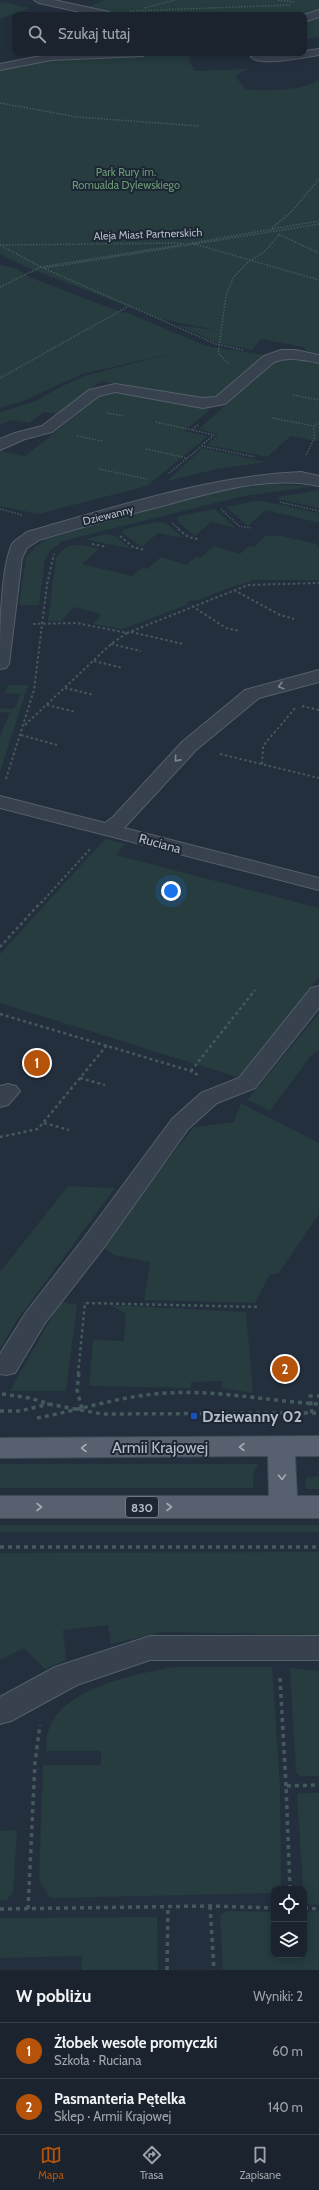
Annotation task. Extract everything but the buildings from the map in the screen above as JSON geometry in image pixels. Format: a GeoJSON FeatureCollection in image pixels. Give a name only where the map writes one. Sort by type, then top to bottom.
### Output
{"type":"FeatureCollection","features":[{"type":"Feature","properties":{"kind":"main road","name":"Armii Krajowej"},"geometry":{"type":"LineString","coordinates":[[0,1448],[319,1446]]}},
{"type":"Feature","properties":{"kind":"main road"},"geometry":{"type":"LineString","coordinates":[[281,1447],[284,1507]]}},
{"type":"Feature","properties":{"kind":"main road","name":"830"},"geometry":{"type":"LineString","coordinates":[[0,1506],[319,1507]]}},
{"type":"Feature","properties":{"kind":"street"},"geometry":{"type":"LineString","coordinates":[[39,0],[53,1],[97,12]]}},
{"type":"Feature","properties":{"kind":"street"},"geometry":{"type":"LineString","coordinates":[[307,18],[319,13]]}},
{"type":"Feature","properties":{"kind":"street"},"geometry":{"type":"LineString","coordinates":[[307,54],[319,52]]}},
{"type":"Feature","properties":{"kind":"street"},"geometry":{"type":"LineString","coordinates":[[0,66],[51,57],[74,56]]}},
{"type":"Feature","properties":{"kind":"street"},"geometry":{"type":"LineString","coordinates":[[254,56],[263,60],[269,67]]}},
{"type":"Feature","properties":{"kind":"street"},"geometry":{"type":"LineString","coordinates":[[257,57],[291,56]]}},
{"type":"Feature","properties":{"kind":"street"},"geometry":{"type":"LineString","coordinates":[[0,445],[20,436],[47,429],[94,393],[103,389],[115,388],[203,403],[220,401],[269,359],[275,356],[281,354],[294,354],[319,358]]}},
{"type":"Feature","properties":{"kind":"street","name":"Dziewanny"},"geometry":{"type":"LineString","coordinates":[[0,664],[2,624],[14,558],[20,545],[33,536],[223,485],[275,478],[301,477],[319,481]]}},
{"type":"Feature","properties":{"kind":"street"},"geometry":{"type":"LineString","coordinates":[[108,830],[120,821],[189,746],[252,694],[319,676]]}},
{"type":"Feature","properties":{"kind":"street","name":"Ruciana"},"geometry":{"type":"LineString","coordinates":[[2,793],[108,830],[319,884]]}},
{"type":"Feature","properties":{"kind":"street"},"geometry":{"type":"LineString","coordinates":[[6,1366],[36,1317],[93,1244],[180,1124],[209,1098],[247,1083],[319,993]]}},
{"type":"Feature","properties":{"kind":"street"},"geometry":{"type":"LineString","coordinates":[[0,1712],[66,1676],[150,1648],[319,1648]]}},
{"type":"Feature","properties":{"kind":"path"},"geometry":{"type":"LineString","coordinates":[[140,10],[174,0]]}},
{"type":"Feature","properties":{"kind":"path"},"geometry":{"type":"LineString","coordinates":[[126,11],[296,4]]}},
{"type":"Feature","properties":{"kind":"path"},"geometry":{"type":"LineString","coordinates":[[0,104],[77,117],[199,126]]}},
{"type":"Feature","properties":{"kind":"path"},"geometry":{"type":"LineString","coordinates":[[319,179],[291,212],[270,230],[319,253]]}},
{"type":"Feature","properties":{"kind":"path","name":"Aleja Miast Partnerskich"},"geometry":{"type":"LineString","coordinates":[[0,245],[191,243],[319,221]]}},
{"type":"Feature","properties":{"kind":"path"},"geometry":{"type":"LineString","coordinates":[[45,268],[319,224]]}},
{"type":"Feature","properties":{"kind":"path"},"geometry":{"type":"LineString","coordinates":[[219,345],[228,290],[233,278],[251,260],[264,252],[279,234]]}},
{"type":"Feature","properties":{"kind":"path"},"geometry":{"type":"LineString","coordinates":[[0,287],[41,267],[191,243],[319,280]]}},
{"type":"Feature","properties":{"kind":"path"},"geometry":{"type":"LineString","coordinates":[[0,245],[41,267],[219,345],[247,350]]}},
{"type":"Feature","properties":{"kind":"path"},"geometry":{"type":"LineString","coordinates":[[0,378],[130,306]]}},
{"type":"Feature","properties":{"kind":"path"},"geometry":{"type":"LineString","coordinates":[[293,395],[319,400]]}},
{"type":"Feature","properties":{"kind":"path"},"geometry":{"type":"LineString","coordinates":[[272,418],[314,426],[319,422]]}},
{"type":"Feature","properties":{"kind":"path"},"geometry":{"type":"LineString","coordinates":[[156,422],[192,430]]}},
{"type":"Feature","properties":{"kind":"path"},"geometry":{"type":"LineString","coordinates":[[308,459],[306,456],[314,439],[314,426]]}},
{"type":"Feature","properties":{"kind":"path"},"geometry":{"type":"LineString","coordinates":[[165,477],[202,446],[259,458]]}},
{"type":"Feature","properties":{"kind":"path"},"geometry":{"type":"LineString","coordinates":[[146,449],[187,458]]}},
{"type":"Feature","properties":{"kind":"path"},"geometry":{"type":"LineString","coordinates":[[99,469],[152,480]]}},
{"type":"Feature","properties":{"kind":"path"},"geometry":{"type":"LineString","coordinates":[[276,501],[319,511]]}},
{"type":"Feature","properties":{"kind":"path"},"geometry":{"type":"LineString","coordinates":[[225,504],[218,506],[239,526],[251,528]]}},
{"type":"Feature","properties":{"kind":"path"},"geometry":{"type":"LineString","coordinates":[[0,509],[12,512]]}},
{"type":"Feature","properties":{"kind":"path"},"geometry":{"type":"LineString","coordinates":[[171,522],[188,537],[198,539]]}},
{"type":"Feature","properties":{"kind":"path"},"geometry":{"type":"LineString","coordinates":[[117,534],[133,547],[145,550]]}},
{"type":"Feature","properties":{"kind":"path"},"geometry":{"type":"LineString","coordinates":[[2,793],[24,726],[37,678],[42,625],[52,561],[56,550]]}},
{"type":"Feature","properties":{"kind":"path"},"geometry":{"type":"LineString","coordinates":[[24,726],[111,644],[127,633],[248,584],[319,583]]}},
{"type":"Feature","properties":{"kind":"path"},"geometry":{"type":"LineString","coordinates":[[234,590],[280,615],[294,619]]}},
{"type":"Feature","properties":{"kind":"path"},"geometry":{"type":"LineString","coordinates":[[192,606],[226,628],[240,631]]}},
{"type":"Feature","properties":{"kind":"path"},"geometry":{"type":"LineString","coordinates":[[2,624],[42,625],[77,623],[127,633]]}},
{"type":"Feature","properties":{"kind":"path"},"geometry":{"type":"LineString","coordinates":[[130,632],[183,644]]}},
{"type":"Feature","properties":{"kind":"path"},"geometry":{"type":"LineString","coordinates":[[111,644],[141,651]]}},
{"type":"Feature","properties":{"kind":"path"},"geometry":{"type":"LineString","coordinates":[[94,661],[123,668]]}},
{"type":"Feature","properties":{"kind":"path"},"geometry":{"type":"LineString","coordinates":[[65,688],[94,695]]}},
{"type":"Feature","properties":{"kind":"path"},"geometry":{"type":"LineString","coordinates":[[47,705],[76,712]]}},
{"type":"Feature","properties":{"kind":"path"},"geometry":{"type":"LineString","coordinates":[[262,764],[263,746],[298,705]]}},
{"type":"Feature","properties":{"kind":"path"},"geometry":{"type":"LineString","coordinates":[[21,735],[57,745]]}},
{"type":"Feature","properties":{"kind":"path"},"geometry":{"type":"LineString","coordinates":[[189,746],[319,778]]}},
{"type":"Feature","properties":{"kind":"path"},"geometry":{"type":"LineString","coordinates":[[0,947],[108,830]]}},
{"type":"Feature","properties":{"kind":"path"},"geometry":{"type":"LineString","coordinates":[[191,1071],[255,990]]}},
{"type":"Feature","properties":{"kind":"path"},"geometry":{"type":"LineString","coordinates":[[0,1014],[191,1071],[225,1092]]}},
{"type":"Feature","properties":{"kind":"path"},"geometry":{"type":"LineString","coordinates":[[0,1136],[38,1129],[107,1045]]}},
{"type":"Feature","properties":{"kind":"path"},"geometry":{"type":"LineString","coordinates":[[80,1078],[105,1085]]}},
{"type":"Feature","properties":{"kind":"path"},"geometry":{"type":"LineString","coordinates":[[44,1122],[69,1130]]}},
{"type":"Feature","properties":{"kind":"path"},"geometry":{"type":"LineString","coordinates":[[86,1303],[260,1307]]}},
{"type":"Feature","properties":{"kind":"path"},"geometry":{"type":"LineString","coordinates":[[82,1409],[77,1390],[84,1325]]}},
{"type":"Feature","properties":{"kind":"path"},"geometry":{"type":"LineString","coordinates":[[49,1416],[82,1409],[113,1400],[144,1395],[210,1392],[319,1404]]}},
{"type":"Feature","properties":{"kind":"path"},"geometry":{"type":"LineString","coordinates":[[0,1394],[30,1398],[49,1404],[82,1409],[102,1414],[319,1413]]}},
{"type":"Feature","properties":{"kind":"path"},"geometry":{"type":"LineString","coordinates":[[312,1413],[310,1396],[319,1396]]}},
{"type":"Feature","properties":{"kind":"path"},"geometry":{"type":"LineString","coordinates":[[0,1411],[20,1411],[49,1404]]}},
{"type":"Feature","properties":{"kind":"path"},"geometry":{"type":"LineString","coordinates":[[0,1547],[319,1548]]}},
{"type":"Feature","properties":{"kind":"path"},"geometry":{"type":"LineString","coordinates":[[280,1669],[290,1886]]}},
{"type":"Feature","properties":{"kind":"path"},"geometry":{"type":"LineString","coordinates":[[28,1909],[35,1762],[40,1722]]}},
{"type":"Feature","properties":{"kind":"path"},"geometry":{"type":"LineString","coordinates":[[286,1786],[319,1785]]}},
{"type":"Feature","properties":{"kind":"path"},"geometry":{"type":"LineString","coordinates":[[0,1909],[210,1906],[271,1908]]}},
{"type":"Feature","properties":{"kind":"path"},"geometry":{"type":"LineString","coordinates":[[210,1906],[214,1970]]}},
{"type":"Feature","properties":{"kind":"path"},"geometry":{"type":"LineString","coordinates":[[167,1970],[168,1907]]}},
{"type":"Feature","properties":{"kind":"path"},"geometry":{"type":"LineString","coordinates":[[307,1908],[319,1908]]}},
{"type":"Feature","properties":{"kind":"green space"},"geometry":{"type":"Polygon","coordinates":[[[105,0],[319,0],[319,10],[307,14],[307,12],[96,12],[82,9],[105,0]]]}},
{"type":"Feature","properties":{"kind":"green space"},"geometry":{"type":"Polygon","coordinates":[[[2,2],[30,8],[19,12],[12,12],[12,15],[0,19],[0,3],[2,2]]]}},
{"type":"Feature","properties":{"kind":"green space"},"geometry":{"type":"Polygon","coordinates":[[[319,17],[319,37],[307,39],[307,21],[319,17]]]}},
{"type":"Feature","properties":{"kind":"green space","name":"Park Rury im. Romualda Dylewskiego"},"geometry":{"type":"Polygon","coordinates":[[[138,56],[189,56],[188,59],[195,71],[247,69],[235,76],[246,90],[274,90],[301,87],[319,80],[319,356],[311,355],[303,347],[261,339],[252,350],[218,343],[178,325],[221,331],[161,319],[26,267],[0,254],[0,68],[59,59],[68,60],[138,56]]]}},
{"type":"Feature","properties":{"kind":"green space"},"geometry":{"type":"Polygon","coordinates":[[[0,265],[16,268],[29,277],[118,311],[124,313],[126,312],[206,346],[265,355],[235,383],[218,396],[207,398],[178,397],[101,381],[58,414],[44,412],[29,423],[12,420],[0,425],[0,412],[36,401],[56,389],[84,376],[177,352],[82,374],[23,401],[0,408],[0,265]]]}},
{"type":"Feature","properties":{"kind":"green space"},"geometry":{"type":"Polygon","coordinates":[[[287,358],[319,362],[319,439],[317,441],[291,436],[267,457],[207,445],[218,434],[199,429],[275,361],[287,358]]]}},
{"type":"Feature","properties":{"kind":"green space"},"geometry":{"type":"Polygon","coordinates":[[[117,392],[211,409],[184,431],[208,436],[147,486],[38,514],[0,506],[0,451],[25,456],[103,394],[117,392]]]}},
{"type":"Feature","properties":{"kind":"green space"},"geometry":{"type":"Polygon","coordinates":[[[203,448],[266,462],[217,469],[167,481],[203,448]]]}},
{"type":"Feature","properties":{"kind":"green space"},"geometry":{"type":"Polygon","coordinates":[[[271,484],[315,486],[239,497],[63,541],[49,552],[45,559],[39,605],[19,605],[26,557],[36,546],[46,539],[83,527],[226,490],[271,484]]]}},
{"type":"Feature","properties":{"kind":"green space"},"geometry":{"type":"Polygon","coordinates":[[[319,490],[319,508],[278,499],[278,497],[319,490]]]}},
{"type":"Feature","properties":{"kind":"green space"},"geometry":{"type":"Polygon","coordinates":[[[262,501],[319,513],[319,523],[266,510],[248,526],[226,507],[262,501]]]}},
{"type":"Feature","properties":{"kind":"green space"},"geometry":{"type":"Polygon","coordinates":[[[215,509],[236,528],[211,522],[195,536],[177,521],[177,518],[180,516],[215,509]]]}},
{"type":"Feature","properties":{"kind":"green space"},"geometry":{"type":"Polygon","coordinates":[[[156,522],[166,523],[184,538],[158,533],[142,547],[122,533],[124,529],[156,522]]]}},
{"type":"Feature","properties":{"kind":"green space"},"geometry":{"type":"Polygon","coordinates":[[[106,534],[115,536],[132,549],[85,539],[106,534]]]}},
{"type":"Feature","properties":{"kind":"green space"},"geometry":{"type":"Polygon","coordinates":[[[267,535],[274,537],[276,535],[317,544],[316,546],[319,547],[319,580],[251,580],[251,582],[234,586],[195,601],[192,600],[187,602],[189,604],[122,629],[93,624],[102,614],[74,607],[61,621],[48,621],[56,558],[65,548],[70,546],[81,545],[99,549],[82,564],[132,576],[142,568],[147,569],[161,557],[187,565],[195,557],[200,558],[214,546],[240,554],[248,546],[254,547],[267,535]]]}},
{"type":"Feature","properties":{"kind":"green space"},"geometry":{"type":"Polygon","coordinates":[[[9,685],[28,685],[0,772],[0,736],[10,713],[0,712],[0,708],[14,709],[21,694],[5,693],[9,685]]]}},
{"type":"Feature","properties":{"kind":"green space"},"geometry":{"type":"Polygon","coordinates":[[[105,839],[125,844],[116,855],[319,908],[319,977],[243,1076],[237,1077],[0,1003],[0,954],[105,839]]]}},
{"type":"Feature","properties":{"kind":"green space"},"geometry":{"type":"Polygon","coordinates":[[[319,1013],[319,1051],[312,1054],[270,1111],[247,1100],[319,1013]]]}},
{"type":"Feature","properties":{"kind":"green space"},"geometry":{"type":"Polygon","coordinates":[[[241,1103],[319,1143],[319,1214],[278,1274],[270,1274],[255,1303],[144,1300],[150,1262],[114,1255],[100,1246],[194,1127],[234,1122],[241,1103]]]}},
{"type":"Feature","properties":{"kind":"green space"},"geometry":{"type":"Polygon","coordinates":[[[68,1186],[115,1188],[17,1320],[0,1349],[0,1272],[68,1186]]]}},
{"type":"Feature","properties":{"kind":"green space"},"geometry":{"type":"Polygon","coordinates":[[[63,1302],[77,1305],[66,1391],[10,1391],[58,1306],[63,1302]]]}},
{"type":"Feature","properties":{"kind":"green space"},"geometry":{"type":"Polygon","coordinates":[[[111,1305],[246,1312],[253,1393],[222,1388],[222,1381],[191,1382],[191,1388],[89,1386],[93,1340],[124,1341],[126,1314],[111,1305]]]}},
{"type":"Feature","properties":{"kind":"green space"},"geometry":{"type":"Polygon","coordinates":[[[0,1464],[258,1464],[253,1475],[253,1488],[0,1488],[0,1464]]]}},
{"type":"Feature","properties":{"kind":"green space"},"geometry":{"type":"Polygon","coordinates":[[[319,1476],[319,1489],[309,1489],[305,1486],[306,1478],[319,1476]]]}},
{"type":"Feature","properties":{"kind":"green space"},"geometry":{"type":"Polygon","coordinates":[[[0,1525],[319,1525],[319,1532],[0,1532],[0,1525]]]}},
{"type":"Feature","properties":{"kind":"green space"},"geometry":{"type":"Polygon","coordinates":[[[319,1552],[319,1635],[163,1632],[111,1644],[108,1625],[63,1630],[66,1660],[45,1669],[24,1648],[0,1660],[0,1553],[319,1552]]]}},
{"type":"Feature","properties":{"kind":"green space"},"geometry":{"type":"Polygon","coordinates":[[[173,1667],[272,1667],[280,1786],[281,1886],[271,1886],[271,1893],[50,1898],[39,1880],[43,1765],[101,1765],[101,1751],[46,1751],[48,1731],[57,1715],[70,1703],[85,1693],[102,1685],[139,1674],[173,1667]]]}},
{"type":"Feature","properties":{"kind":"green space"},"geometry":{"type":"Polygon","coordinates":[[[290,1668],[319,1671],[319,1776],[300,1776],[296,1772],[290,1668]]]}},
{"type":"Feature","properties":{"kind":"green space"},"geometry":{"type":"Polygon","coordinates":[[[299,1793],[319,1793],[319,1905],[307,1904],[307,1886],[303,1886],[297,1796],[299,1793]]]}},
{"type":"Feature","properties":{"kind":"green space"},"geometry":{"type":"Polygon","coordinates":[[[17,1830],[13,1893],[6,1900],[0,1900],[0,1831],[17,1830]]]}},
{"type":"Feature","properties":{"kind":"green space"},"geometry":{"type":"Polygon","coordinates":[[[226,1911],[271,1912],[271,1958],[307,1958],[307,1912],[319,1911],[319,1970],[223,1970],[220,1916],[226,1911]]]}},
{"type":"Feature","properties":{"kind":"green space"},"geometry":{"type":"Polygon","coordinates":[[[157,1917],[158,1970],[82,1970],[82,1956],[0,1958],[0,1918],[157,1917]]]}},
{"type":"Feature","properties":{"kind":"place","name":"Żłobek wesołe promyczki"},"geometry":{"type":"Point","coordinates":[37,1063]}},
{"type":"Feature","properties":{"kind":"place","name":"Pasmanteria Pętelka"},"geometry":{"type":"Point","coordinates":[285,1369]}},
{"type":"Feature","properties":{"kind":"place","name":"Dziewanny 02"},"geometry":{"type":"Point","coordinates":[194,1416]}}]}
